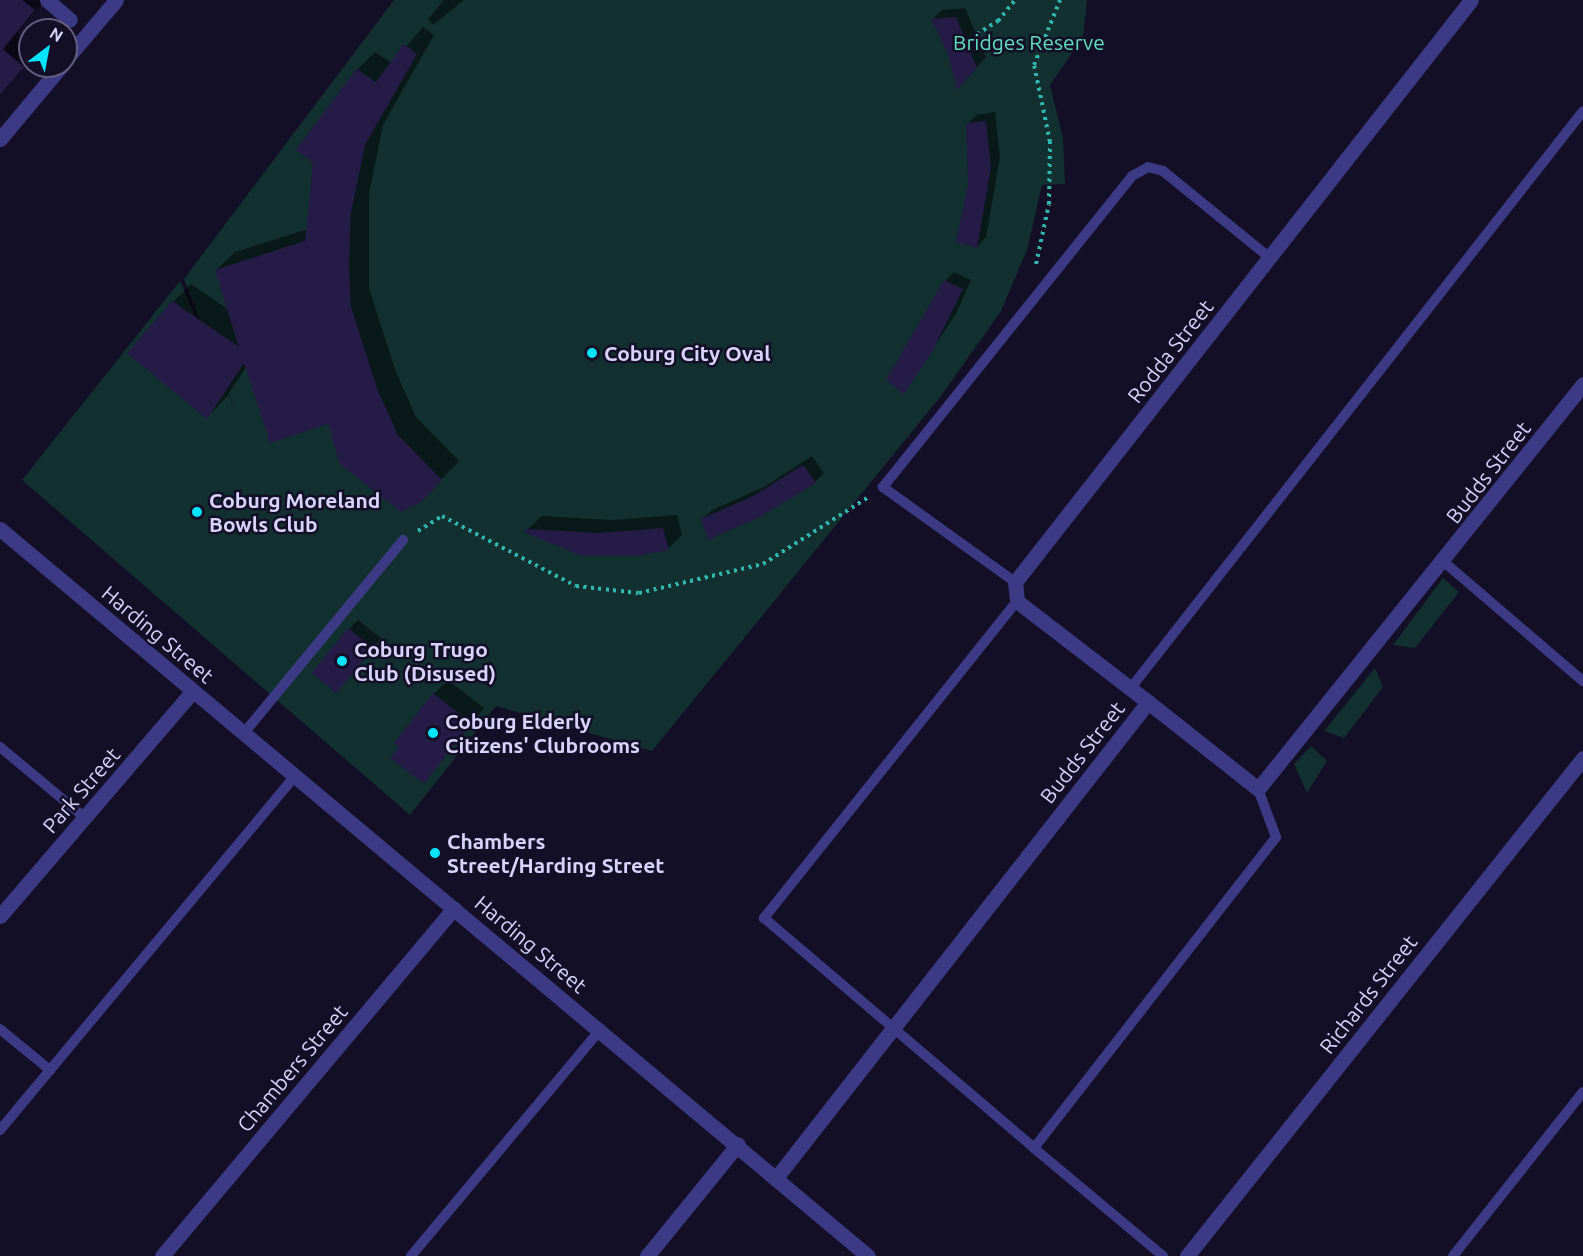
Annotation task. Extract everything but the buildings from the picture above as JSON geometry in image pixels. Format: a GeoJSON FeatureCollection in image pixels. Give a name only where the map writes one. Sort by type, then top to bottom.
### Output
{"type":"FeatureCollection","features":[{"type":"Feature","properties":{"kind":"street"},"geometry":{"type":"LineString","coordinates":[[47,0],[68,18]]}},
{"type":"Feature","properties":{"kind":"street"},"geometry":{"type":"LineString","coordinates":[[78,45],[116,0]]}},
{"type":"Feature","properties":{"kind":"street","name":"Rodda Street"},"geometry":{"type":"LineString","coordinates":[[1015,582],[1471,0]]}},
{"type":"Feature","properties":{"kind":"street"},"geometry":{"type":"LineString","coordinates":[[0,139],[51,78]]}},
{"type":"Feature","properties":{"kind":"street","name":"Budds Street"},"geometry":{"type":"LineString","coordinates":[[776,1178],[1148,702],[1257,789],[1444,562],[1583,384]]}},
{"type":"Feature","properties":{"kind":"street","name":"Harding Street"},"geometry":{"type":"LineString","coordinates":[[0,529],[601,1029],[868,1256]]}},
{"type":"Feature","properties":{"kind":"street"},"geometry":{"type":"LineString","coordinates":[[1015,582],[1017,602],[1148,702]]}},
{"type":"Feature","properties":{"kind":"street","name":"Park Street"},"geometry":{"type":"LineString","coordinates":[[0,916],[193,691]]}},
{"type":"Feature","properties":{"kind":"street","name":"Richards Street"},"geometry":{"type":"LineString","coordinates":[[1187,1256],[1583,758]]}},
{"type":"Feature","properties":{"kind":"street","name":"Chambers Street"},"geometry":{"type":"LineString","coordinates":[[162,1256],[454,908]]}},
{"type":"Feature","properties":{"kind":"street"},"geometry":{"type":"LineString","coordinates":[[647,1256],[738,1144]]}},
{"type":"Feature","properties":{"kind":"lane"},"geometry":{"type":"LineString","coordinates":[[1130,689],[1583,111]]}},
{"type":"Feature","properties":{"kind":"lane"},"geometry":{"type":"LineString","coordinates":[[1015,582],[883,487],[1132,176],[1148,167],[1163,171],[1270,258]]}},
{"type":"Feature","properties":{"kind":"lane"},"geometry":{"type":"LineString","coordinates":[[244,733],[403,540]]}},
{"type":"Feature","properties":{"kind":"lane"},"geometry":{"type":"LineString","coordinates":[[1444,562],[1583,681]]}},
{"type":"Feature","properties":{"kind":"lane"},"geometry":{"type":"LineString","coordinates":[[1017,602],[764,918],[891,1028],[1163,1256]]}},
{"type":"Feature","properties":{"kind":"lane"},"geometry":{"type":"LineString","coordinates":[[0,747],[84,818]]}},
{"type":"Feature","properties":{"kind":"lane"},"geometry":{"type":"LineString","coordinates":[[0,1130],[295,776]]}},
{"type":"Feature","properties":{"kind":"lane"},"geometry":{"type":"LineString","coordinates":[[1034,1148],[1276,837],[1257,789]]}},
{"type":"Feature","properties":{"kind":"lane"},"geometry":{"type":"LineString","coordinates":[[0,1029],[50,1071]]}},
{"type":"Feature","properties":{"kind":"lane"},"geometry":{"type":"LineString","coordinates":[[411,1256],[601,1029]]}},
{"type":"Feature","properties":{"kind":"lane"},"geometry":{"type":"LineString","coordinates":[[1453,1256],[1583,1092]]}},
{"type":"Feature","properties":{"kind":"path"},"geometry":{"type":"LineString","coordinates":[[977,34],[998,21],[1015,0]]}},
{"type":"Feature","properties":{"kind":"path"},"geometry":{"type":"LineString","coordinates":[[1035,269],[1049,204],[1050,142],[1034,65],[1060,0]]}},
{"type":"Feature","properties":{"kind":"path"},"geometry":{"type":"LineString","coordinates":[[403,540],[442,516],[576,586],[639,593],[763,564],[883,487]]}},
{"type":"Feature","properties":{"kind":"green space","name":"Coburg City Oval"},"geometry":{"type":"Polygon","coordinates":[[[394,0],[1087,0],[1083,37],[1050,85],[1063,138],[1065,184],[1042,185],[1027,250],[1001,311],[941,396],[652,751],[496,706],[410,815],[22,480],[180,281],[237,415],[184,279],[394,0]]]}},
{"type":"Feature","properties":{"kind":"green space"},"geometry":{"type":"Polygon","coordinates":[[[1443,578],[1459,592],[1415,648],[1393,645],[1443,578]]]}},
{"type":"Feature","properties":{"kind":"green space"},"geometry":{"type":"Polygon","coordinates":[[[1375,668],[1383,687],[1344,738],[1324,731],[1375,668]]]}},
{"type":"Feature","properties":{"kind":"green space"},"geometry":{"type":"Polygon","coordinates":[[[1311,746],[1327,761],[1307,793],[1294,764],[1311,746]]]}},
{"type":"Feature","properties":{"kind":"place","name":"Coburg City Oval"},"geometry":{"type":"Point","coordinates":[592,353]}},
{"type":"Feature","properties":{"kind":"place","name":"Coburg Moreland Bowls Club"},"geometry":{"type":"Point","coordinates":[197,512]}},
{"type":"Feature","properties":{"kind":"place","name":"Coburg Trugo Club (Disused)"},"geometry":{"type":"Point","coordinates":[342,661]}},
{"type":"Feature","properties":{"kind":"place","name":"Coburg Elderly Citizens' Clubrooms"},"geometry":{"type":"Point","coordinates":[433,733]}},
{"type":"Feature","properties":{"kind":"place","name":"Chambers Street/Harding Street"},"geometry":{"type":"Point","coordinates":[435,853]}},
{"type":"Feature","properties":{"kind":"park label","name":"Bridges Reserve"},"geometry":{"type":"Point","coordinates":[1029,42]}}]}
